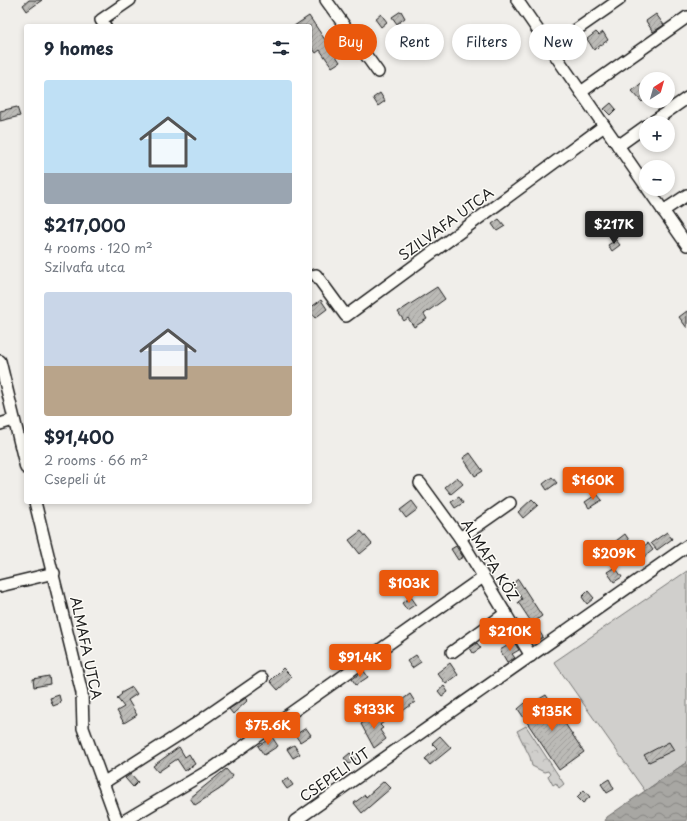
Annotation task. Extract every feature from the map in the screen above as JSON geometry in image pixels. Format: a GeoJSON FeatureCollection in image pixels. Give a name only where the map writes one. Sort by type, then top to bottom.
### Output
{"type":"FeatureCollection","features":[{"type":"Feature","properties":{"kind":"street"},"geometry":{"type":"LineString","coordinates":[[103,23],[130,0]]}},
{"type":"Feature","properties":{"kind":"street"},"geometry":{"type":"LineString","coordinates":[[326,0],[378,72]]}},
{"type":"Feature","properties":{"kind":"street"},"geometry":{"type":"LineString","coordinates":[[584,24],[619,0]]}},
{"type":"Feature","properties":{"kind":"street"},"geometry":{"type":"LineString","coordinates":[[518,1],[534,24]]}},
{"type":"Feature","properties":{"kind":"street"},"geometry":{"type":"LineString","coordinates":[[581,92],[687,16]]}},
{"type":"Feature","properties":{"kind":"street"},"geometry":{"type":"LineString","coordinates":[[558,60],[639,176]]}},
{"type":"Feature","properties":{"kind":"street"},"geometry":{"type":"LineString","coordinates":[[660,116],[687,98]]}},
{"type":"Feature","properties":{"kind":"street","name":"SZILVAFA UTCA"},"geometry":{"type":"LineString","coordinates":[[316,275],[346,316],[604,126]]}},
{"type":"Feature","properties":{"kind":"street"},"geometry":{"type":"LineString","coordinates":[[618,146],[639,131]]}},
{"type":"Feature","properties":{"kind":"street"},"geometry":{"type":"LineString","coordinates":[[663,211],[687,195]]}},
{"type":"Feature","properties":{"kind":"street"},"geometry":{"type":"LineString","coordinates":[[653,196],[687,245]]}},
{"type":"Feature","properties":{"kind":"street"},"geometry":{"type":"LineString","coordinates":[[0,361],[24,461]]}},
{"type":"Feature","properties":{"kind":"street"},"geometry":{"type":"LineString","coordinates":[[0,424],[13,420]]}},
{"type":"Feature","properties":{"kind":"street","name":"ALMAFA KÖZ"},"geometry":{"type":"LineString","coordinates":[[420,482],[460,538],[531,656]]}},
{"type":"Feature","properties":{"kind":"street"},"geometry":{"type":"LineString","coordinates":[[460,538],[510,503]]}},
{"type":"Feature","properties":{"kind":"street","name":"ALMAFA UTCA"},"geometry":{"type":"LineString","coordinates":[[36,504],[54,573],[82,693],[83,728],[118,821]]}},
{"type":"Feature","properties":{"kind":"street","name":"CSEPELI ÚT"},"geometry":{"type":"LineString","coordinates":[[295,821],[687,546]]}},
{"type":"Feature","properties":{"kind":"street"},"geometry":{"type":"LineString","coordinates":[[0,586],[54,573]]}},
{"type":"Feature","properties":{"kind":"street"},"geometry":{"type":"LineString","coordinates":[[124,821],[213,768],[358,668],[483,577]]}},
{"type":"Feature","properties":{"kind":"street"},"geometry":{"type":"LineString","coordinates":[[452,652],[506,613]]}},
{"type":"Feature","properties":{"kind":"street"},"geometry":{"type":"LineString","coordinates":[[103,783],[194,725],[262,678]]}},
{"type":"Feature","properties":{"kind":"green space"},"geometry":{"type":"Polygon","coordinates":[[[687,571],[687,762],[645,791],[554,662],[687,571]]]}},
{"type":"Feature","properties":{"kind":"green space"},"geometry":{"type":"Polygon","coordinates":[[[526,726],[564,784],[559,788],[556,783],[553,785],[548,776],[550,774],[548,771],[544,772],[532,766],[530,757],[517,731],[526,726]]]}},
{"type":"Feature","properties":{"kind":"water"},"geometry":{"type":"Polygon","coordinates":[[[687,762],[687,821],[605,821],[607,817],[687,762]]]}},
{"type":"Feature","properties":{"kind":"building"},"geometry":{"type":"Polygon","coordinates":[[[29,0],[42,0],[27,11],[23,5],[29,0]]]}},
{"type":"Feature","properties":{"kind":"building"},"geometry":{"type":"Polygon","coordinates":[[[401,11],[405,18],[397,24],[392,17],[401,11]]]}},
{"type":"Feature","properties":{"kind":"building"},"geometry":{"type":"Polygon","coordinates":[[[381,14],[387,22],[381,27],[375,19],[381,14]]]}},
{"type":"Feature","properties":{"kind":"building"},"geometry":{"type":"Polygon","coordinates":[[[656,14],[664,25],[653,32],[646,21],[656,14]]]}},
{"type":"Feature","properties":{"kind":"building"},"geometry":{"type":"Polygon","coordinates":[[[309,16],[324,38],[324,56],[320,50],[316,53],[312,48],[312,24],[297,24],[309,16]]]}},
{"type":"Feature","properties":{"kind":"building"},"geometry":{"type":"Polygon","coordinates":[[[596,32],[599,35],[603,32],[608,40],[594,50],[587,39],[596,32]]]}},
{"type":"Feature","properties":{"kind":"building"},"geometry":{"type":"Polygon","coordinates":[[[327,60],[339,60],[340,62],[332,67],[327,60]]]}},
{"type":"Feature","properties":{"kind":"building"},"geometry":{"type":"Polygon","coordinates":[[[639,85],[639,99],[632,91],[639,85]]]}},
{"type":"Feature","properties":{"kind":"building"},"geometry":{"type":"Polygon","coordinates":[[[380,93],[385,101],[378,106],[373,98],[380,93]]]}},
{"type":"Feature","properties":{"kind":"building"},"geometry":{"type":"Polygon","coordinates":[[[611,103],[616,109],[610,115],[604,109],[611,103]]]}},
{"type":"Feature","properties":{"kind":"building"},"geometry":{"type":"Polygon","coordinates":[[[17,107],[20,116],[0,121],[0,111],[17,107]]]}},
{"type":"Feature","properties":{"kind":"building"},"geometry":{"type":"Polygon","coordinates":[[[499,219],[505,226],[497,231],[492,224],[499,219]]]}},
{"type":"Feature","properties":{"kind":"building"},"geometry":{"type":"Polygon","coordinates":[[[616,240],[620,245],[612,251],[608,245],[616,240]]]}},
{"type":"Feature","properties":{"kind":"building"},"geometry":{"type":"Polygon","coordinates":[[[437,287],[445,299],[424,314],[427,319],[414,327],[408,318],[404,321],[398,312],[437,287]]]}},
{"type":"Feature","properties":{"kind":"building"},"geometry":{"type":"Polygon","coordinates":[[[321,300],[327,309],[315,318],[312,314],[312,307],[321,300]]]}},
{"type":"Feature","properties":{"kind":"building"},"geometry":{"type":"Polygon","coordinates":[[[687,311],[687,328],[679,317],[687,311]]]}},
{"type":"Feature","properties":{"kind":"building"},"geometry":{"type":"Polygon","coordinates":[[[470,453],[483,471],[475,476],[463,458],[470,453]]]}},
{"type":"Feature","properties":{"kind":"building"},"geometry":{"type":"Polygon","coordinates":[[[457,477],[463,484],[451,494],[445,487],[457,477]]]}},
{"type":"Feature","properties":{"kind":"building"},"geometry":{"type":"Polygon","coordinates":[[[552,477],[557,483],[547,490],[543,484],[552,477]]]}},
{"type":"Feature","properties":{"kind":"building"},"geometry":{"type":"Polygon","coordinates":[[[597,494],[602,500],[589,508],[585,502],[597,494]]]}},
{"type":"Feature","properties":{"kind":"building"},"geometry":{"type":"Polygon","coordinates":[[[459,497],[463,503],[455,508],[451,502],[459,497]]]}},
{"type":"Feature","properties":{"kind":"building"},"geometry":{"type":"Polygon","coordinates":[[[532,499],[538,505],[523,518],[518,512],[532,499]]]}},
{"type":"Feature","properties":{"kind":"building"},"geometry":{"type":"Polygon","coordinates":[[[412,501],[418,509],[406,518],[400,510],[412,501]]]}},
{"type":"Feature","properties":{"kind":"building"},"geometry":{"type":"Polygon","coordinates":[[[361,531],[372,544],[360,554],[349,540],[361,531]]]}},
{"type":"Feature","properties":{"kind":"building"},"geometry":{"type":"Polygon","coordinates":[[[667,532],[672,539],[657,550],[651,543],[667,532]]]}},
{"type":"Feature","properties":{"kind":"building"},"geometry":{"type":"Polygon","coordinates":[[[625,534],[631,543],[618,553],[612,544],[625,534]]]}},
{"type":"Feature","properties":{"kind":"building"},"geometry":{"type":"Polygon","coordinates":[[[648,543],[653,550],[644,557],[639,550],[648,543]]]}},
{"type":"Feature","properties":{"kind":"building"},"geometry":{"type":"Polygon","coordinates":[[[456,546],[463,557],[458,560],[451,549],[456,546]]]}},
{"type":"Feature","properties":{"kind":"building"},"geometry":{"type":"Polygon","coordinates":[[[615,567],[622,577],[614,582],[607,572],[615,567]]]}},
{"type":"Feature","properties":{"kind":"building"},"geometry":{"type":"Polygon","coordinates":[[[518,579],[542,616],[532,623],[518,602],[522,599],[512,584],[518,579]]]}},
{"type":"Feature","properties":{"kind":"building"},"geometry":{"type":"Polygon","coordinates":[[[588,591],[594,598],[587,604],[582,597],[588,591]]]}},
{"type":"Feature","properties":{"kind":"building"},"geometry":{"type":"Polygon","coordinates":[[[411,597],[416,604],[407,610],[402,603],[411,597]]]}},
{"type":"Feature","properties":{"kind":"building"},"geometry":{"type":"Polygon","coordinates":[[[535,625],[543,637],[533,644],[525,632],[535,625]]]}},
{"type":"Feature","properties":{"kind":"building"},"geometry":{"type":"Polygon","coordinates":[[[514,642],[519,650],[512,654],[515,658],[507,662],[500,650],[514,642]]]}},
{"type":"Feature","properties":{"kind":"building"},"geometry":{"type":"Polygon","coordinates":[[[477,643],[481,648],[473,653],[470,648],[477,643]]]}},
{"type":"Feature","properties":{"kind":"building"},"geometry":{"type":"Polygon","coordinates":[[[416,655],[421,662],[412,668],[407,661],[416,655]]]}},
{"type":"Feature","properties":{"kind":"building"},"geometry":{"type":"Polygon","coordinates":[[[450,663],[458,675],[446,684],[437,673],[450,663]]]}},
{"type":"Feature","properties":{"kind":"building"},"geometry":{"type":"Polygon","coordinates":[[[283,668],[292,677],[278,690],[270,681],[283,668]]]}},
{"type":"Feature","properties":{"kind":"building"},"geometry":{"type":"Polygon","coordinates":[[[364,671],[368,677],[356,685],[352,679],[364,671]]]}},
{"type":"Feature","properties":{"kind":"building"},"geometry":{"type":"Polygon","coordinates":[[[49,676],[50,684],[34,687],[33,679],[49,676]]]}},
{"type":"Feature","properties":{"kind":"building"},"geometry":{"type":"Polygon","coordinates":[[[444,686],[448,692],[442,696],[438,691],[444,686]]]}},
{"type":"Feature","properties":{"kind":"building"},"geometry":{"type":"Polygon","coordinates":[[[132,687],[137,694],[128,700],[137,715],[124,723],[117,711],[124,707],[117,698],[122,694],[121,693],[132,687]]]}},
{"type":"Feature","properties":{"kind":"building"},"geometry":{"type":"Polygon","coordinates":[[[410,694],[415,702],[400,713],[395,705],[410,694]]]}},
{"type":"Feature","properties":{"kind":"building"},"geometry":{"type":"Polygon","coordinates":[[[59,695],[61,703],[53,706],[50,698],[59,695]]]}},
{"type":"Feature","properties":{"kind":"building"},"geometry":{"type":"Polygon","coordinates":[[[546,695],[584,752],[559,770],[518,709],[525,703],[527,706],[546,695]]]}},
{"type":"Feature","properties":{"kind":"building"},"geometry":{"type":"Polygon","coordinates":[[[246,698],[248,700],[233,714],[229,709],[246,698]]]}},
{"type":"Feature","properties":{"kind":"building"},"geometry":{"type":"Polygon","coordinates":[[[378,712],[384,722],[380,725],[383,728],[380,730],[386,739],[374,748],[361,724],[378,712]]]}},
{"type":"Feature","properties":{"kind":"building"},"geometry":{"type":"Polygon","coordinates":[[[306,728],[311,735],[300,742],[295,735],[306,728]]]}},
{"type":"Feature","properties":{"kind":"building"},"geometry":{"type":"Polygon","coordinates":[[[440,736],[451,748],[430,765],[425,759],[437,748],[432,743],[440,736]]]}},
{"type":"Feature","properties":{"kind":"building"},"geometry":{"type":"Polygon","coordinates":[[[272,737],[278,746],[264,755],[258,746],[272,737]]]}},
{"type":"Feature","properties":{"kind":"building"},"geometry":{"type":"Polygon","coordinates":[[[669,742],[674,750],[649,762],[644,755],[669,742]]]}},
{"type":"Feature","properties":{"kind":"building"},"geometry":{"type":"Polygon","coordinates":[[[294,745],[300,754],[293,758],[287,749],[294,745]]]}},
{"type":"Feature","properties":{"kind":"building"},"geometry":{"type":"Polygon","coordinates":[[[179,747],[185,757],[189,754],[195,764],[185,771],[177,759],[158,772],[153,766],[179,747]]]}},
{"type":"Feature","properties":{"kind":"building"},"geometry":{"type":"Polygon","coordinates":[[[350,753],[356,759],[349,764],[344,758],[350,753]]]}},
{"type":"Feature","properties":{"kind":"building"},"geometry":{"type":"Polygon","coordinates":[[[226,769],[233,777],[220,789],[195,805],[190,798],[226,769]]]}},
{"type":"Feature","properties":{"kind":"building"},"geometry":{"type":"Polygon","coordinates":[[[131,774],[138,782],[133,787],[125,778],[131,774]]]}},
{"type":"Feature","properties":{"kind":"building"},"geometry":{"type":"Polygon","coordinates":[[[288,778],[293,785],[287,789],[282,782],[288,778]]]}},
{"type":"Feature","properties":{"kind":"building"},"geometry":{"type":"Polygon","coordinates":[[[609,779],[614,789],[607,793],[601,784],[609,779]]]}},
{"type":"Feature","properties":{"kind":"building"},"geometry":{"type":"Polygon","coordinates":[[[384,781],[391,788],[362,813],[354,803],[365,795],[366,797],[384,781]]]}},
{"type":"Feature","properties":{"kind":"building"},"geometry":{"type":"Polygon","coordinates":[[[584,790],[590,797],[583,803],[577,797],[584,790]]]}}]}
